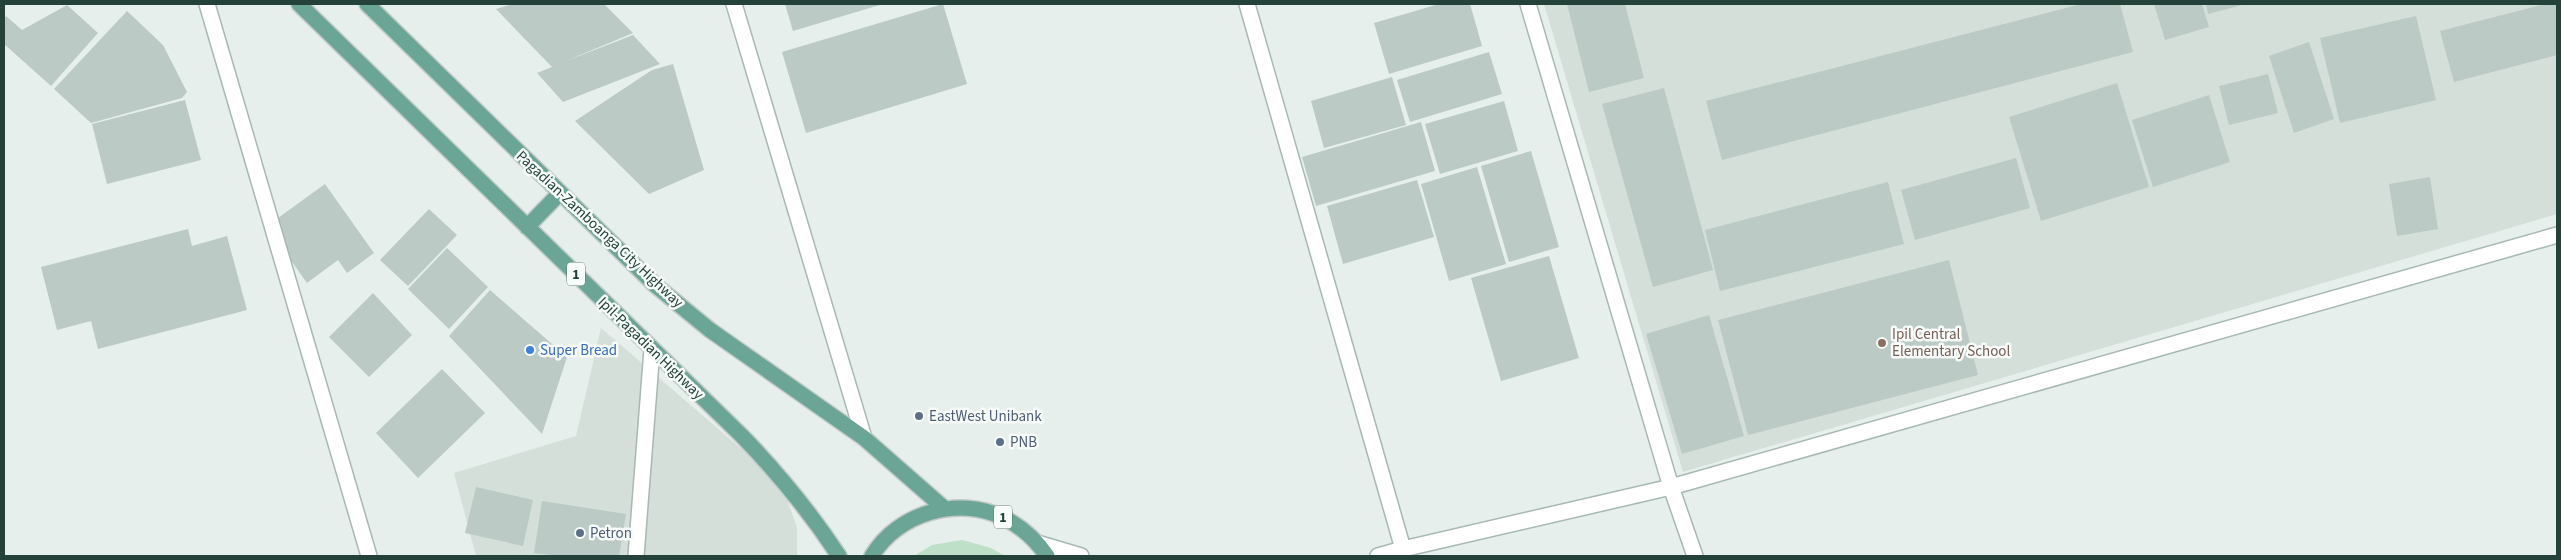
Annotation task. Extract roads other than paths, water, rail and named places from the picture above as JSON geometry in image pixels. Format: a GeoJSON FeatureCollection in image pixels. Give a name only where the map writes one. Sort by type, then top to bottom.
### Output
{"type":"FeatureCollection","features":[{"type":"Feature","properties":{"kind":"main road","name":"Ipil-Pagadian Highway"},"geometry":{"type":"LineString","coordinates":[[299,4],[780,475],[815,520],[839,556]]}},
{"type":"Feature","properties":{"kind":"main road","name":"Pagadian-Zamboanga City Highway"},"geometry":{"type":"LineString","coordinates":[[367,4],[655,285],[696,318],[864,438],[945,509]]}},
{"type":"Feature","properties":{"kind":"main road"},"geometry":{"type":"LineString","coordinates":[[527,227],[560,193]]}},
{"type":"Feature","properties":{"kind":"main road","name":"1"},"geometry":{"type":"LineString","coordinates":[[872,556],[890,534],[907,522],[925,513],[945,509],[985,511],[1004,518],[1021,528],[1038,543],[1047,556]]}},
{"type":"Feature","properties":{"kind":"street"},"geometry":{"type":"LineString","coordinates":[[208,4],[369,556]]}},
{"type":"Feature","properties":{"kind":"street"},"geometry":{"type":"LineString","coordinates":[[734,4],[864,438]]}},
{"type":"Feature","properties":{"kind":"street"},"geometry":{"type":"LineString","coordinates":[[1247,4],[1403,548]]}},
{"type":"Feature","properties":{"kind":"street"},"geometry":{"type":"LineString","coordinates":[[1528,4],[1671,487],[1695,556]]}},
{"type":"Feature","properties":{"kind":"street"},"geometry":{"type":"LineString","coordinates":[[1378,556],[1403,548],[1671,487],[2557,235]]}},
{"type":"Feature","properties":{"kind":"street"},"geometry":{"type":"LineString","coordinates":[[636,556],[652,349]]}},
{"type":"Feature","properties":{"kind":"street"},"geometry":{"type":"LineString","coordinates":[[1038,543],[1081,556]]}},
{"type":"Feature","properties":{"kind":"place","name":"Ipil Central Elementary School"},"geometry":{"type":"Point","coordinates":[1882,343]}},
{"type":"Feature","properties":{"kind":"place","name":"Super Bread"},"geometry":{"type":"Point","coordinates":[530,350]}},
{"type":"Feature","properties":{"kind":"place","name":"EastWest Unibank"},"geometry":{"type":"Point","coordinates":[919,416]}},
{"type":"Feature","properties":{"kind":"place","name":"PNB"},"geometry":{"type":"Point","coordinates":[1000,442]}},
{"type":"Feature","properties":{"kind":"place","name":"Petron"},"geometry":{"type":"Point","coordinates":[580,533]}}]}
